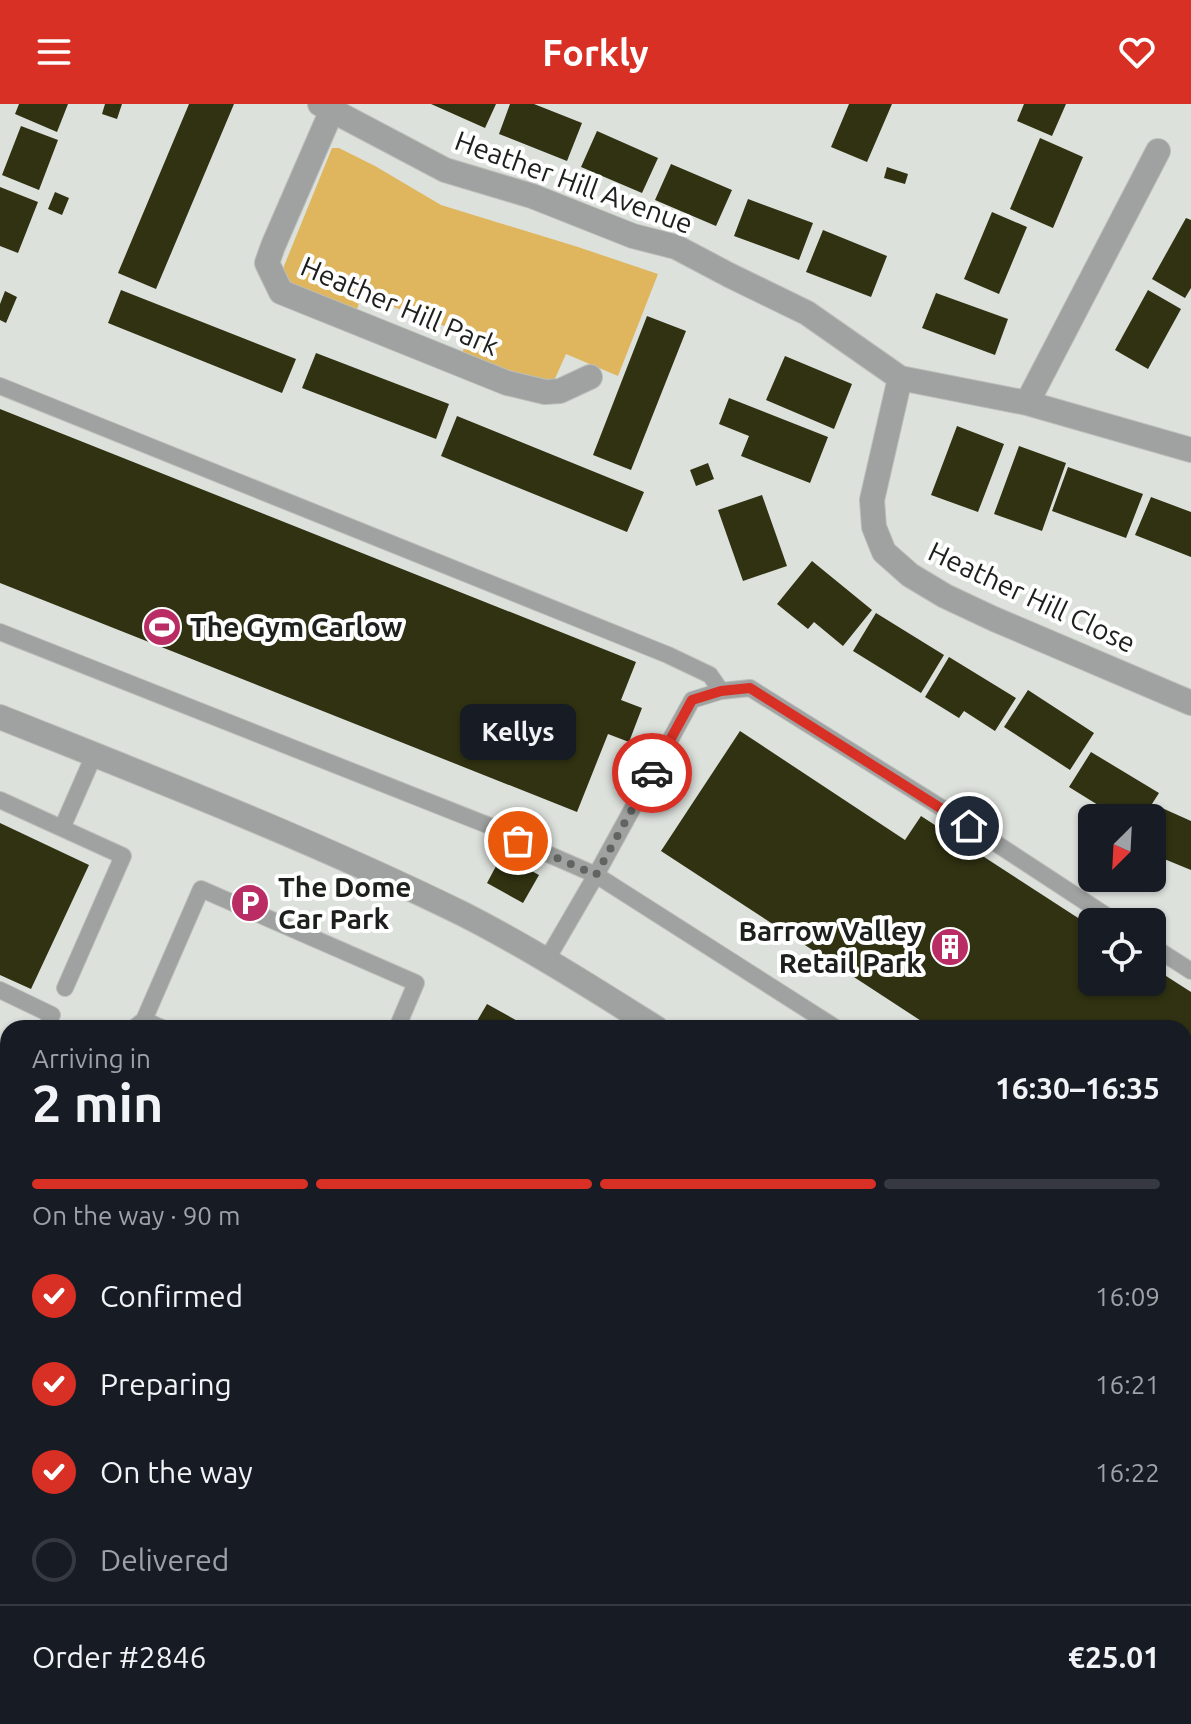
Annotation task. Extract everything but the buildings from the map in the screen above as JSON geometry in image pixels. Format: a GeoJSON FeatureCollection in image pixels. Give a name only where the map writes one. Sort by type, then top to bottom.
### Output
{"type":"FeatureCollection","features":[{"type":"Feature","properties":{"kind":"street","name":"Heather Hill Park"},"geometry":{"type":"LineString","coordinates":[[326,107],[267,263],[281,292],[507,383],[545,392],[560,391],[590,377]]}},
{"type":"Feature","properties":{"kind":"street","name":"Heather Hill Avenue"},"geometry":{"type":"LineString","coordinates":[[326,107],[445,170],[532,196],[633,236],[676,247],[807,313],[900,378],[1027,403],[1191,450]]}},
{"type":"Feature","properties":{"kind":"street"},"geometry":{"type":"LineString","coordinates":[[1027,403],[1158,151]]}},
{"type":"Feature","properties":{"kind":"street","name":"Heather Hill Close"},"geometry":{"type":"LineString","coordinates":[[900,378],[872,500],[874,527],[884,552],[910,575],[945,596],[1191,703]]}},
{"type":"Feature","properties":{"kind":"street"},"geometry":{"type":"LineString","coordinates":[[0,717],[301,839],[464,915],[643,1020]]}},
{"type":"Feature","properties":{"kind":"lane"},"geometry":{"type":"LineString","coordinates":[[0,386],[668,655],[710,675],[721,691]]}},
{"type":"Feature","properties":{"kind":"lane"},"geometry":{"type":"LineString","coordinates":[[0,632],[514,837],[596,875],[823,1020]]}},
{"type":"Feature","properties":{"kind":"lane"},"geometry":{"type":"LineString","coordinates":[[546,961],[692,700],[721,691],[750,688],[1095,908]]}},
{"type":"Feature","properties":{"kind":"lane"},"geometry":{"type":"LineString","coordinates":[[62,828],[94,755]]}},
{"type":"Feature","properties":{"kind":"lane"},"geometry":{"type":"LineString","coordinates":[[0,800],[123,856],[65,988]]}},
{"type":"Feature","properties":{"kind":"lane"},"geometry":{"type":"LineString","coordinates":[[141,1020],[201,889],[416,983],[400,1020]]}},
{"type":"Feature","properties":{"kind":"lane"},"geometry":{"type":"LineString","coordinates":[[1166,955],[1191,971]]}},
{"type":"Feature","properties":{"kind":"lane"},"geometry":{"type":"LineString","coordinates":[[0,990],[52,1015],[50,1020]]}},
{"type":"Feature","properties":{"kind":"shaded area"},"geometry":{"type":"Polygon","coordinates":[[[332,148],[339,148],[375,166],[441,205],[658,274],[618,376],[566,354],[553,383],[544,385],[462,354],[468,335],[362,295],[356,312],[288,285],[283,276],[284,266],[332,148]]]}},
{"type":"Feature","properties":{"kind":"way so far"},"geometry":{"type":"LineString","coordinates":[[518,841],[596,875],[652,773]]}},
{"type":"Feature","properties":{"kind":"place","name":"The Gym Carlow"},"geometry":{"type":"Point","coordinates":[162,627]}},
{"type":"Feature","properties":{"kind":"place","name":"Kellys"},"geometry":{"type":"Point","coordinates":[518,841]}},
{"type":"Feature","properties":{"kind":"place","name":"The Dome Car Park"},"geometry":{"type":"Point","coordinates":[250,903]}},
{"type":"Feature","properties":{"kind":"place","name":"Barrow Valley Retail Park"},"geometry":{"type":"Point","coordinates":[950,947]}},
{"type":"Feature","properties":{"kind":"route"},"geometry":{"type":"LineString","coordinates":[[652,773],[692,700],[721,691],[750,688],[969,826]]}}]}
